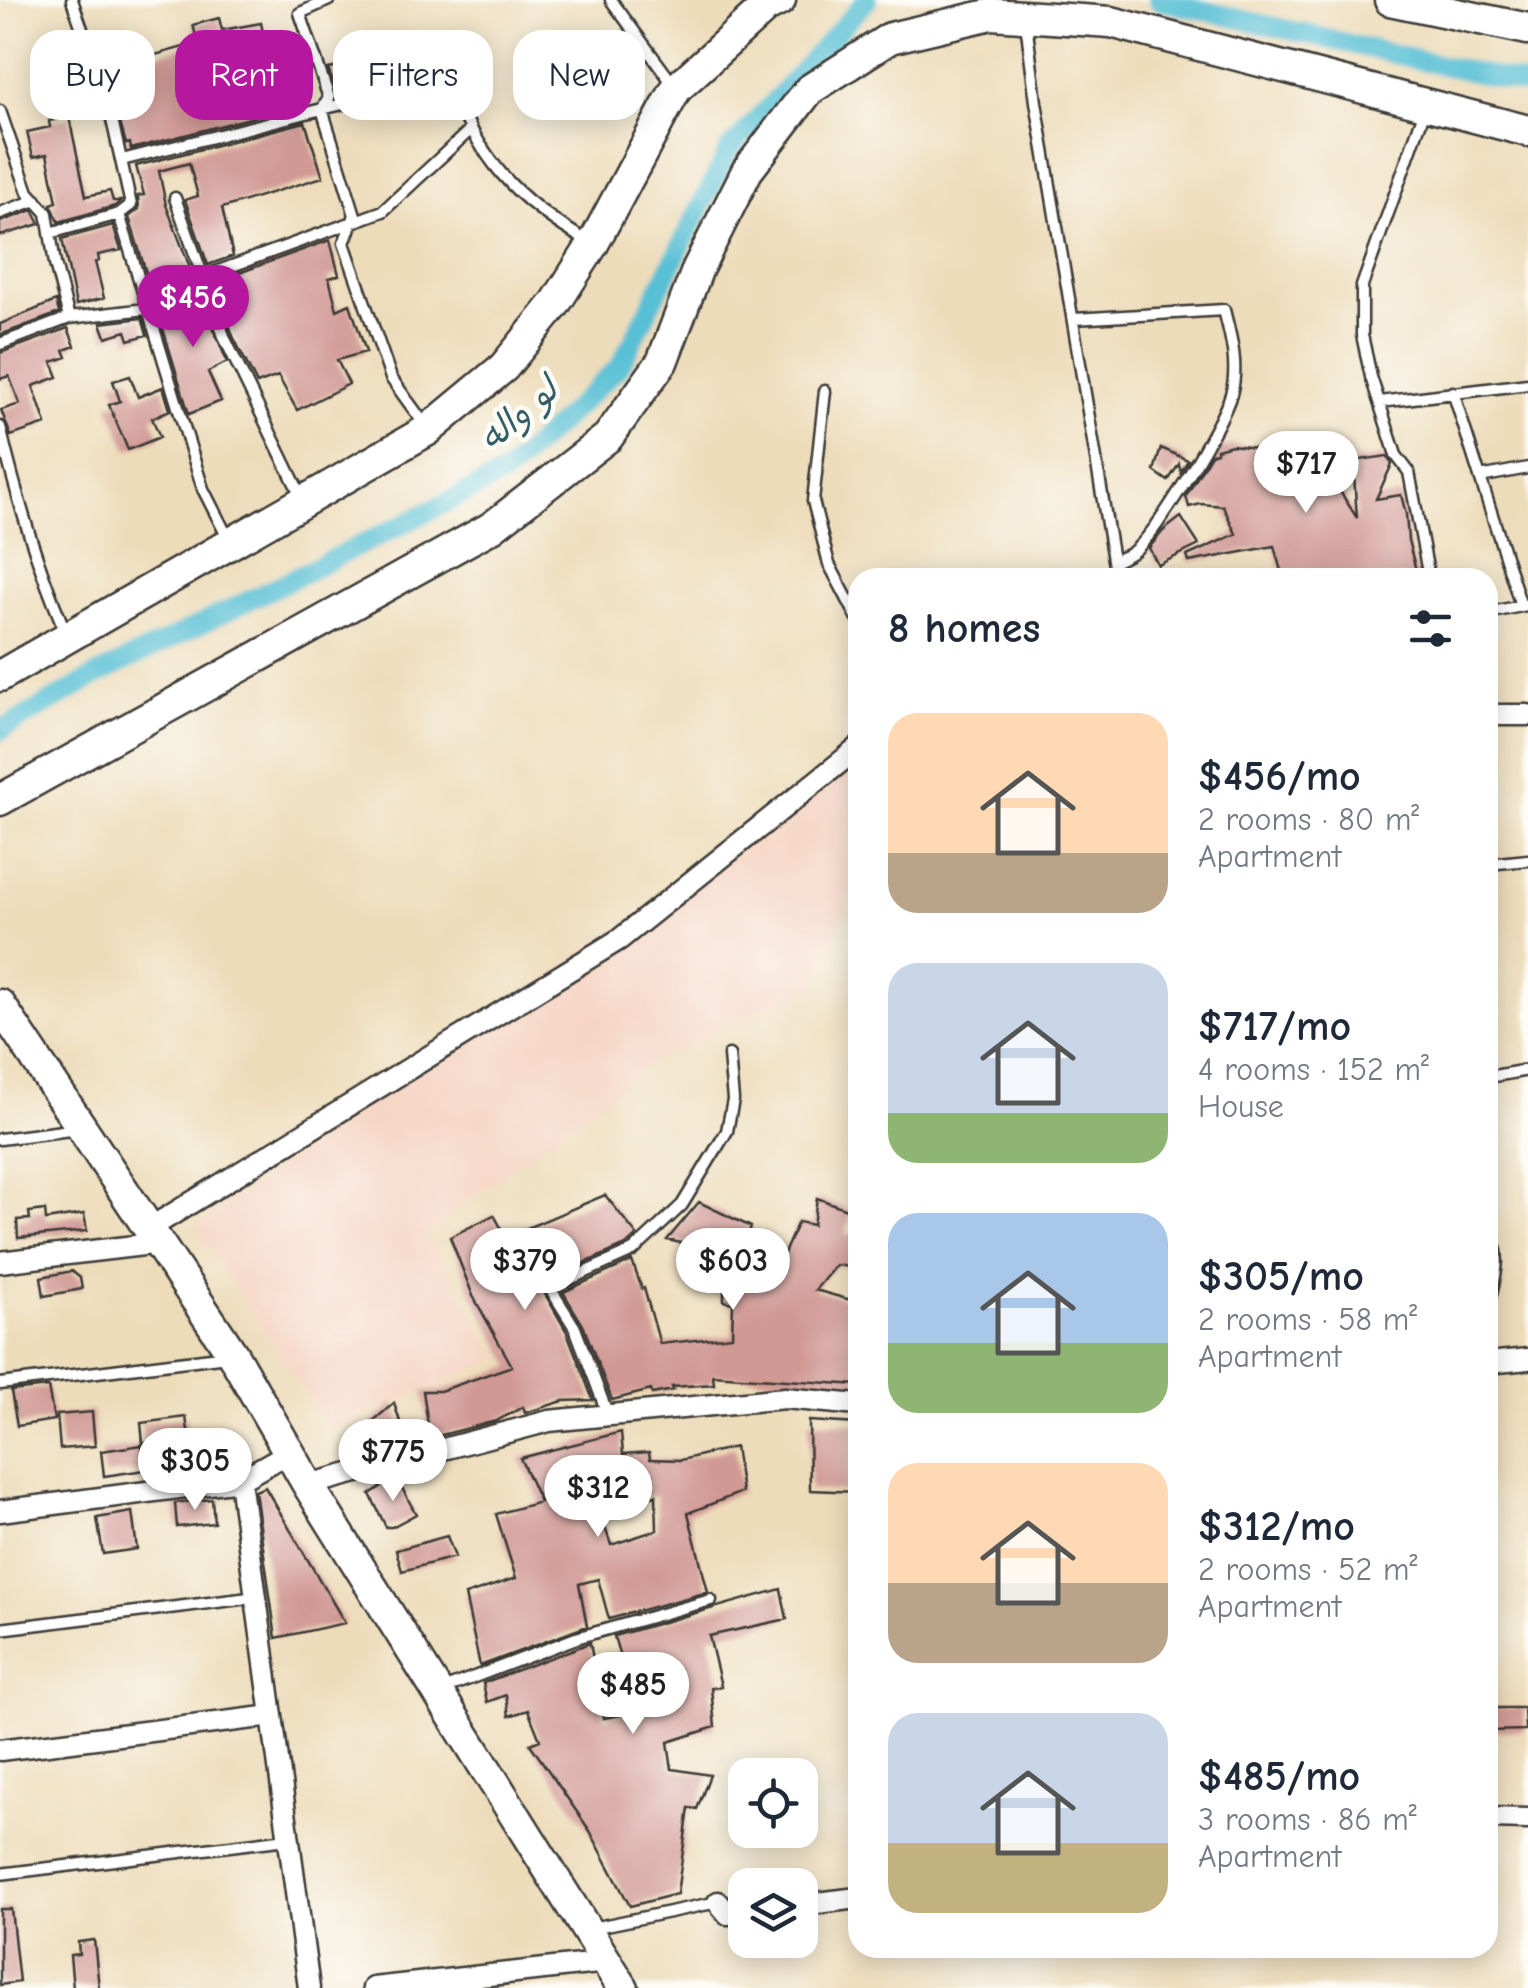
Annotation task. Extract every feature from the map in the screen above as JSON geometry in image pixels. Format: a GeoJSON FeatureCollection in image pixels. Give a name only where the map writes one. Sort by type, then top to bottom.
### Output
{"type":"FeatureCollection","features":[{"type":"Feature","properties":{"kind":"street"},"geometry":{"type":"LineString","coordinates":[[0,676],[428,430],[504,367],[555,304],[593,244],[676,89],[766,7],[780,0]]}},
{"type":"Feature","properties":{"kind":"street"},"geometry":{"type":"LineString","coordinates":[[1390,0],[1528,29]]}},
{"type":"Feature","properties":{"kind":"street"},"geometry":{"type":"LineString","coordinates":[[0,800],[506,516],[608,437],[662,362],[698,268],[747,172],[809,90],[890,38],[992,14],[1111,22],[1528,131]]}},
{"type":"Feature","properties":{"kind":"street"},"geometry":{"type":"LineString","coordinates":[[1498,715],[1528,715]]}},
{"type":"Feature","properties":{"kind":"street"},"geometry":{"type":"LineString","coordinates":[[0,1262],[154,1235],[620,939],[848,756]]}},
{"type":"Feature","properties":{"kind":"street"},"geometry":{"type":"LineString","coordinates":[[0,1005],[10,1038],[81,1129],[233,1355],[308,1485],[615,1975],[374,1988]]}},
{"type":"Feature","properties":{"kind":"street"},"geometry":{"type":"LineString","coordinates":[[1498,1362],[1528,1358]]}},
{"type":"Feature","properties":{"kind":"street"},"geometry":{"type":"LineString","coordinates":[[308,1485],[549,1421],[785,1398],[848,1404]]}},
{"type":"Feature","properties":{"kind":"street"},"geometry":{"type":"LineString","coordinates":[[0,1511],[240,1480],[288,1452]]}},
{"type":"Feature","properties":{"kind":"street"},"geometry":{"type":"LineString","coordinates":[[240,1480],[309,1988]]}},
{"type":"Feature","properties":{"kind":"street"},"geometry":{"type":"LineString","coordinates":[[0,1750],[271,1716]]}},
{"type":"Feature","properties":{"kind":"street"},"geometry":{"type":"LineString","coordinates":[[1498,1818],[1528,1819]]}},
{"type":"Feature","properties":{"kind":"street"},"geometry":{"type":"LineString","coordinates":[[818,1903],[848,1899]]}},
{"type":"Feature","properties":{"kind":"street"},"geometry":{"type":"LineString","coordinates":[[718,1902],[728,1914]]}},
{"type":"Feature","properties":{"kind":"lane"},"geometry":{"type":"LineString","coordinates":[[322,108],[329,98],[300,13],[327,0]]}},
{"type":"Feature","properties":{"kind":"lane"},"geometry":{"type":"LineString","coordinates":[[611,0],[676,89]]}},
{"type":"Feature","properties":{"kind":"lane"},"geometry":{"type":"LineString","coordinates":[[50,233],[119,214],[132,205],[109,106],[75,1]]}},
{"type":"Feature","properties":{"kind":"lane"},"geometry":{"type":"LineString","coordinates":[[1025,16],[1115,568]]}},
{"type":"Feature","properties":{"kind":"lane"},"geometry":{"type":"LineString","coordinates":[[122,160],[446,80],[470,130],[516,192],[545,218],[593,244]]}},
{"type":"Feature","properties":{"kind":"lane"},"geometry":{"type":"LineString","coordinates":[[1426,106],[1362,286],[1362,335],[1396,455],[1409,472],[1427,568]]}},
{"type":"Feature","properties":{"kind":"lane"},"geometry":{"type":"LineString","coordinates":[[322,108],[356,215],[344,243],[391,378],[428,430]]}},
{"type":"Feature","properties":{"kind":"lane"},"geometry":{"type":"LineString","coordinates":[[0,112],[28,192],[48,214],[69,318]]}},
{"type":"Feature","properties":{"kind":"lane"},"geometry":{"type":"LineString","coordinates":[[0,344],[69,318],[146,309],[202,277],[384,211],[470,130]]}},
{"type":"Feature","properties":{"kind":"lane"},"geometry":{"type":"LineString","coordinates":[[174,198],[226,339],[303,502]]}},
{"type":"Feature","properties":{"kind":"lane"},"geometry":{"type":"LineString","coordinates":[[0,213],[36,200]]}},
{"type":"Feature","properties":{"kind":"lane"},"geometry":{"type":"LineString","coordinates":[[119,214],[204,489],[231,544]]}},
{"type":"Feature","properties":{"kind":"lane"},"geometry":{"type":"LineString","coordinates":[[1074,320],[1224,310],[1234,352],[1231,394],[1206,444],[1154,530],[1133,553],[1114,562]]}},
{"type":"Feature","properties":{"kind":"lane"},"geometry":{"type":"LineString","coordinates":[[1380,402],[1528,384]]}},
{"type":"Feature","properties":{"kind":"lane"},"geometry":{"type":"LineString","coordinates":[[825,391],[813,501],[829,564],[848,600]]}},
{"type":"Feature","properties":{"kind":"lane"},"geometry":{"type":"LineString","coordinates":[[1453,392],[1525,605],[1498,611]]}},
{"type":"Feature","properties":{"kind":"lane"},"geometry":{"type":"LineString","coordinates":[[0,427],[16,498],[44,582],[68,637]]}},
{"type":"Feature","properties":{"kind":"lane"},"geometry":{"type":"LineString","coordinates":[[1480,476],[1528,468]]}},
{"type":"Feature","properties":{"kind":"lane"},"geometry":{"type":"LineString","coordinates":[[1498,863],[1528,860]]}},
{"type":"Feature","properties":{"kind":"lane"},"geometry":{"type":"LineString","coordinates":[[608,1416],[575,1328],[550,1288],[632,1251],[682,1205],[728,1131],[733,1100],[730,1054]]}},
{"type":"Feature","properties":{"kind":"lane"},"geometry":{"type":"LineString","coordinates":[[1498,1075],[1528,1070]]}},
{"type":"Feature","properties":{"kind":"lane"},"geometry":{"type":"LineString","coordinates":[[0,1138],[81,1129]]}},
{"type":"Feature","properties":{"kind":"lane"},"geometry":{"type":"LineString","coordinates":[[0,1384],[233,1355]]}},
{"type":"Feature","properties":{"kind":"lane"},"geometry":{"type":"LineString","coordinates":[[0,1629],[257,1597]]}},
{"type":"Feature","properties":{"kind":"lane"},"geometry":{"type":"LineString","coordinates":[[437,1691],[576,1638],[711,1600]]}},
{"type":"Feature","properties":{"kind":"lane"},"geometry":{"type":"LineString","coordinates":[[0,1874],[288,1839]]}},
{"type":"Feature","properties":{"kind":"lane"},"geometry":{"type":"LineString","coordinates":[[586,1930],[718,1902]]}},
{"type":"Feature","properties":{"kind":"shaded area"},"geometry":{"type":"Polygon","coordinates":[[[848,765],[848,901],[815,985],[659,1058],[426,1234],[501,1358],[329,1430],[195,1226],[848,765]]]}},
{"type":"Feature","properties":{"kind":"building"},"geometry":{"type":"Polygon","coordinates":[[[219,18],[222,30],[194,30],[193,25],[219,18]]]}},
{"type":"Feature","properties":{"kind":"building"},"geometry":{"type":"Polygon","coordinates":[[[261,23],[262,30],[222,30],[261,23]]]}},
{"type":"Feature","properties":{"kind":"building"},"geometry":{"type":"Polygon","coordinates":[[[175,49],[175,120],[243,120],[131,149],[119,120],[155,120],[155,55],[175,49]]]}},
{"type":"Feature","properties":{"kind":"building"},"geometry":{"type":"Polygon","coordinates":[[[70,120],[86,196],[110,191],[113,201],[121,201],[59,222],[51,204],[57,202],[47,154],[33,157],[27,132],[50,127],[49,121],[70,120]]]}},
{"type":"Feature","properties":{"kind":"building"},"geometry":{"type":"Polygon","coordinates":[[[305,122],[323,177],[222,208],[233,256],[208,265],[185,200],[198,196],[189,163],[159,171],[166,205],[192,273],[153,295],[129,217],[139,209],[138,196],[144,195],[136,166],[305,122]]]}},
{"type":"Feature","properties":{"kind":"building"},"geometry":{"type":"Polygon","coordinates":[[[33,210],[40,224],[0,236],[0,222],[33,210]]]}},
{"type":"Feature","properties":{"kind":"building"},"geometry":{"type":"Polygon","coordinates":[[[113,225],[121,250],[98,255],[99,261],[95,262],[104,298],[76,305],[62,239],[113,225]]]}},
{"type":"Feature","properties":{"kind":"building"},"geometry":{"type":"Polygon","coordinates":[[[330,240],[339,275],[329,278],[337,310],[350,304],[366,352],[337,360],[349,384],[297,410],[278,376],[257,384],[233,336],[214,282],[330,240]]]}},
{"type":"Feature","properties":{"kind":"building"},"geometry":{"type":"Polygon","coordinates":[[[198,289],[227,362],[208,372],[221,401],[189,414],[158,312],[198,289]]]}},
{"type":"Feature","properties":{"kind":"building"},"geometry":{"type":"Polygon","coordinates":[[[56,301],[59,313],[0,335],[0,324],[56,301]]]}},
{"type":"Feature","properties":{"kind":"building"},"geometry":{"type":"Polygon","coordinates":[[[142,318],[147,335],[129,340],[126,331],[106,337],[101,323],[142,318]]]}},
{"type":"Feature","properties":{"kind":"building"},"geometry":{"type":"Polygon","coordinates":[[[68,328],[75,346],[64,350],[67,357],[52,362],[58,377],[33,386],[46,424],[11,436],[1,410],[20,404],[9,376],[0,379],[0,353],[68,328]]]}},
{"type":"Feature","properties":{"kind":"building"},"geometry":{"type":"Polygon","coordinates":[[[130,376],[138,397],[163,387],[170,410],[152,418],[160,437],[128,450],[109,405],[120,401],[113,381],[130,376]]]}},
{"type":"Feature","properties":{"kind":"building"},"geometry":{"type":"Polygon","coordinates":[[[1232,445],[1270,450],[1279,467],[1318,457],[1357,518],[1353,461],[1387,456],[1392,464],[1376,499],[1401,495],[1415,568],[1280,568],[1274,546],[1189,562],[1187,556],[1236,534],[1223,506],[1189,507],[1186,496],[1217,449],[1232,445]]]}},
{"type":"Feature","properties":{"kind":"building"},"geometry":{"type":"Polygon","coordinates":[[[1161,448],[1188,460],[1181,472],[1179,464],[1168,481],[1154,471],[1161,448]]]}},
{"type":"Feature","properties":{"kind":"building"},"geometry":{"type":"Polygon","coordinates":[[[1181,517],[1199,545],[1158,565],[1149,548],[1181,517]]]}},
{"type":"Feature","properties":{"kind":"building"},"geometry":{"type":"Polygon","coordinates":[[[605,1195],[637,1235],[626,1245],[546,1280],[541,1287],[567,1332],[593,1400],[563,1401],[525,1413],[523,1407],[496,1421],[430,1438],[423,1391],[440,1391],[512,1366],[473,1296],[450,1237],[494,1215],[506,1237],[605,1195]]]}},
{"type":"Feature","properties":{"kind":"building"},"geometry":{"type":"Polygon","coordinates":[[[817,1198],[848,1210],[845,1234],[848,1267],[836,1265],[815,1290],[848,1299],[848,1384],[713,1375],[714,1384],[672,1387],[673,1390],[652,1394],[651,1390],[612,1400],[583,1325],[563,1292],[632,1261],[660,1344],[732,1336],[733,1303],[724,1301],[724,1279],[704,1282],[704,1248],[667,1240],[699,1202],[751,1227],[734,1271],[772,1280],[798,1222],[813,1225],[817,1198]]]}},
{"type":"Feature","properties":{"kind":"building"},"geometry":{"type":"Polygon","coordinates":[[[45,1210],[46,1220],[84,1214],[87,1231],[18,1238],[17,1220],[30,1219],[29,1212],[45,1210]]]}},
{"type":"Feature","properties":{"kind":"building"},"geometry":{"type":"Polygon","coordinates":[[[72,1271],[80,1278],[82,1289],[44,1296],[41,1277],[72,1271]]]}},
{"type":"Feature","properties":{"kind":"building"},"geometry":{"type":"Polygon","coordinates":[[[48,1387],[54,1420],[17,1426],[11,1391],[48,1387]]]}},
{"type":"Feature","properties":{"kind":"building"},"geometry":{"type":"Polygon","coordinates":[[[394,1403],[407,1444],[383,1451],[372,1422],[394,1403]]]}},
{"type":"Feature","properties":{"kind":"building"},"geometry":{"type":"Polygon","coordinates":[[[92,1412],[95,1446],[60,1449],[57,1415],[92,1412]]]}},
{"type":"Feature","properties":{"kind":"building"},"geometry":{"type":"Polygon","coordinates":[[[186,1417],[189,1437],[143,1443],[141,1423],[186,1417]]]}},
{"type":"Feature","properties":{"kind":"building"},"geometry":{"type":"Polygon","coordinates":[[[809,1421],[848,1423],[848,1492],[810,1490],[809,1421]]]}},
{"type":"Feature","properties":{"kind":"building"},"geometry":{"type":"Polygon","coordinates":[[[621,1432],[623,1454],[649,1452],[650,1459],[681,1460],[735,1447],[742,1492],[688,1513],[708,1592],[609,1619],[598,1579],[579,1584],[587,1626],[480,1666],[465,1595],[516,1578],[496,1514],[540,1502],[520,1458],[621,1432]],[[656,1495],[627,1499],[599,1510],[611,1545],[657,1530],[656,1495]]]}},
{"type":"Feature","properties":{"kind":"building"},"geometry":{"type":"Polygon","coordinates":[[[142,1445],[145,1470],[104,1476],[101,1451],[142,1445]]]}},
{"type":"Feature","properties":{"kind":"building"},"geometry":{"type":"Polygon","coordinates":[[[396,1477],[416,1514],[386,1527],[370,1494],[396,1477]]]}},
{"type":"Feature","properties":{"kind":"building"},"geometry":{"type":"Polygon","coordinates":[[[265,1487],[345,1623],[276,1638],[255,1491],[265,1487]]]}},
{"type":"Feature","properties":{"kind":"building"},"geometry":{"type":"Polygon","coordinates":[[[212,1499],[214,1523],[177,1527],[175,1503],[212,1499]]]}},
{"type":"Feature","properties":{"kind":"building"},"geometry":{"type":"Polygon","coordinates":[[[132,1512],[137,1549],[103,1554],[97,1518],[132,1512]]]}},
{"type":"Feature","properties":{"kind":"building"},"geometry":{"type":"Polygon","coordinates":[[[447,1536],[455,1557],[402,1571],[396,1550],[447,1536]]]}},
{"type":"Feature","properties":{"kind":"building"},"geometry":{"type":"Polygon","coordinates":[[[781,1589],[787,1619],[709,1636],[721,1686],[711,1688],[715,1727],[668,1742],[672,1769],[710,1775],[697,1809],[689,1808],[677,1894],[630,1906],[590,1831],[530,1744],[540,1740],[528,1710],[509,1716],[506,1695],[487,1702],[483,1683],[590,1643],[604,1718],[636,1712],[614,1636],[781,1589]]]}},
{"type":"Feature","properties":{"kind":"building"},"geometry":{"type":"Polygon","coordinates":[[[1498,1708],[1524,1708],[1525,1730],[1498,1731],[1498,1708]]]}},
{"type":"Feature","properties":{"kind":"building"},"geometry":{"type":"Polygon","coordinates":[[[0,1909],[11,1909],[19,1982],[0,1985],[0,1909]]]}},
{"type":"Feature","properties":{"kind":"building"},"geometry":{"type":"Polygon","coordinates":[[[94,1940],[99,1988],[73,1988],[70,1955],[79,1954],[78,1942],[94,1940]]]}},
{"type":"Feature","properties":{"kind":"waterway","name":"لو واله"},"geometry":{"type":"LineString","coordinates":[[0,731],[96,676],[506,473],[620,366],[730,149],[867,0]]}},
{"type":"Feature","properties":{"kind":"waterway","name":"لو واله"},"geometry":{"type":"LineString","coordinates":[[1158,0],[1528,85]]}}]}
